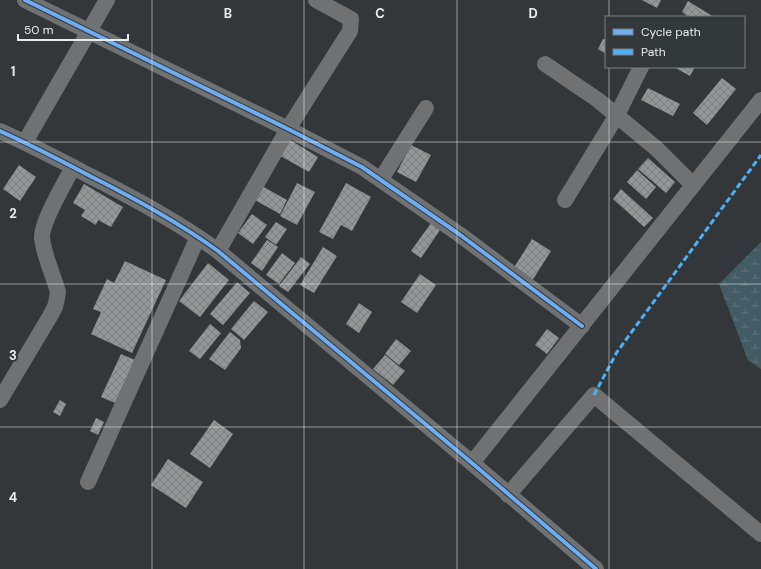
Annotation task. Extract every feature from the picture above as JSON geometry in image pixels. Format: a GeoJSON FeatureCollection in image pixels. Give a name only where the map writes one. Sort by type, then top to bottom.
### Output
{"type":"FeatureCollection","features":[{"type":"Feature","properties":{"kind":"street"},"geometry":{"type":"LineString","coordinates":[[25,0],[362,167],[459,234],[582,326]]}},
{"type":"Feature","properties":{"kind":"street"},"geometry":{"type":"LineString","coordinates":[[25,142],[107,0]]}},
{"type":"Feature","properties":{"kind":"street"},"geometry":{"type":"LineString","coordinates":[[218,251],[288,129],[350,31],[351,19],[316,0]]}},
{"type":"Feature","properties":{"kind":"street"},"geometry":{"type":"LineString","coordinates":[[545,64],[598,100],[657,149],[693,185]]}},
{"type":"Feature","properties":{"kind":"street"},"geometry":{"type":"LineString","coordinates":[[565,200],[616,115],[640,68]]}},
{"type":"Feature","properties":{"kind":"street"},"geometry":{"type":"LineString","coordinates":[[476,466],[582,326],[761,100]]}},
{"type":"Feature","properties":{"kind":"street"},"geometry":{"type":"LineString","coordinates":[[381,179],[426,108]]}},
{"type":"Feature","properties":{"kind":"street"},"geometry":{"type":"LineString","coordinates":[[0,131],[25,142],[146,205],[218,251],[476,466],[596,569]]}},
{"type":"Feature","properties":{"kind":"street"},"geometry":{"type":"LineString","coordinates":[[0,400],[49,318],[57,298],[56,287],[42,236],[48,217],[73,167]]}},
{"type":"Feature","properties":{"kind":"street"},"geometry":{"type":"LineString","coordinates":[[88,482],[198,237]]}},
{"type":"Feature","properties":{"kind":"street"},"geometry":{"type":"LineString","coordinates":[[504,491],[594,395],[761,534]]}},
{"type":"Feature","properties":{"kind":"green space"},"geometry":{"type":"Polygon","coordinates":[[[761,242],[761,369],[748,360],[719,284],[761,242]]]}},
{"type":"Feature","properties":{"kind":"building"},"geometry":{"type":"Polygon","coordinates":[[[642,0],[661,0],[657,8],[642,0]]]}},
{"type":"Feature","properties":{"kind":"building"},"geometry":{"type":"Polygon","coordinates":[[[688,1],[712,16],[688,16],[682,12],[688,1]]]}},
{"type":"Feature","properties":{"kind":"building"},"geometry":{"type":"Polygon","coordinates":[[[603,39],[605,40],[605,53],[598,49],[603,39]]]}},
{"type":"Feature","properties":{"kind":"building"},"geometry":{"type":"Polygon","coordinates":[[[676,68],[694,68],[690,76],[676,68]]]}},
{"type":"Feature","properties":{"kind":"building"},"geometry":{"type":"Polygon","coordinates":[[[722,78],[736,89],[707,125],[693,113],[722,78]]]}},
{"type":"Feature","properties":{"kind":"building"},"geometry":{"type":"Polygon","coordinates":[[[648,88],[680,104],[673,116],[641,100],[648,88]]]}},
{"type":"Feature","properties":{"kind":"building"},"geometry":{"type":"Polygon","coordinates":[[[287,138],[318,157],[309,172],[277,154],[287,138]]]}},
{"type":"Feature","properties":{"kind":"building"},"geometry":{"type":"Polygon","coordinates":[[[411,145],[431,155],[416,182],[397,172],[411,145]]]}},
{"type":"Feature","properties":{"kind":"building"},"geometry":{"type":"Polygon","coordinates":[[[648,158],[675,182],[666,193],[638,169],[648,158]]]}},
{"type":"Feature","properties":{"kind":"building"},"geometry":{"type":"Polygon","coordinates":[[[19,165],[36,177],[20,201],[3,189],[19,165]]]}},
{"type":"Feature","properties":{"kind":"building"},"geometry":{"type":"Polygon","coordinates":[[[637,170],[656,187],[646,199],[627,182],[637,170]]]}},
{"type":"Feature","properties":{"kind":"building"},"geometry":{"type":"Polygon","coordinates":[[[297,183],[315,192],[297,225],[280,216],[297,183]]]}},
{"type":"Feature","properties":{"kind":"building"},"geometry":{"type":"Polygon","coordinates":[[[346,183],[371,197],[352,231],[341,225],[333,239],[319,232],[346,183]]]}},
{"type":"Feature","properties":{"kind":"building"},"geometry":{"type":"Polygon","coordinates":[[[84,184],[123,207],[111,227],[98,220],[96,225],[81,216],[85,210],[73,203],[84,184]]]}},
{"type":"Feature","properties":{"kind":"building"},"geometry":{"type":"Polygon","coordinates":[[[260,185],[287,200],[280,214],[253,199],[260,185]]]}},
{"type":"Feature","properties":{"kind":"building"},"geometry":{"type":"Polygon","coordinates":[[[621,189],[653,218],[644,227],[613,199],[621,189]]]}},
{"type":"Feature","properties":{"kind":"building"},"geometry":{"type":"Polygon","coordinates":[[[252,214],[267,225],[253,244],[238,233],[252,214]]]}},
{"type":"Feature","properties":{"kind":"building"},"geometry":{"type":"Polygon","coordinates":[[[276,222],[287,229],[276,245],[265,237],[276,222]]]}},
{"type":"Feature","properties":{"kind":"building"},"geometry":{"type":"Polygon","coordinates":[[[431,223],[440,230],[421,258],[411,251],[431,223]]]}},
{"type":"Feature","properties":{"kind":"building"},"geometry":{"type":"Polygon","coordinates":[[[532,239],[551,251],[532,281],[513,269],[532,239]]]}},
{"type":"Feature","properties":{"kind":"building"},"geometry":{"type":"Polygon","coordinates":[[[267,240],[278,247],[262,271],[251,263],[267,240]]]}},
{"type":"Feature","properties":{"kind":"building"},"geometry":{"type":"Polygon","coordinates":[[[323,247],[337,256],[314,293],[300,285],[323,247]]]}},
{"type":"Feature","properties":{"kind":"building"},"geometry":{"type":"Polygon","coordinates":[[[282,253],[295,263],[279,284],[266,275],[282,253]]]}},
{"type":"Feature","properties":{"kind":"building"},"geometry":{"type":"Polygon","coordinates":[[[301,257],[310,264],[288,292],[279,286],[301,257]]]}},
{"type":"Feature","properties":{"kind":"building"},"geometry":{"type":"Polygon","coordinates":[[[125,261],[166,280],[132,353],[91,334],[101,312],[93,309],[107,279],[114,283],[125,261]]]}},
{"type":"Feature","properties":{"kind":"building"},"geometry":{"type":"Polygon","coordinates":[[[208,263],[229,280],[200,317],[179,301],[208,263]]]}},
{"type":"Feature","properties":{"kind":"building"},"geometry":{"type":"Polygon","coordinates":[[[420,274],[436,285],[417,313],[401,302],[420,274]]]}},
{"type":"Feature","properties":{"kind":"building"},"geometry":{"type":"Polygon","coordinates":[[[237,282],[250,293],[223,325],[210,314],[237,282]]]}},
{"type":"Feature","properties":{"kind":"building"},"geometry":{"type":"Polygon","coordinates":[[[254,301],[268,312],[244,340],[231,329],[254,301]]]}},
{"type":"Feature","properties":{"kind":"building"},"geometry":{"type":"Polygon","coordinates":[[[359,303],[372,312],[359,333],[346,324],[359,303]]]}},
{"type":"Feature","properties":{"kind":"building"},"geometry":{"type":"Polygon","coordinates":[[[210,324],[221,333],[200,359],[189,351],[210,324]]]}},
{"type":"Feature","properties":{"kind":"building"},"geometry":{"type":"Polygon","coordinates":[[[547,329],[559,338],[547,354],[535,345],[547,329]]]}},
{"type":"Feature","properties":{"kind":"building"},"geometry":{"type":"Polygon","coordinates":[[[230,332],[240,340],[241,348],[225,370],[209,359],[230,332]]]}},
{"type":"Feature","properties":{"kind":"building"},"geometry":{"type":"Polygon","coordinates":[[[396,339],[411,351],[399,365],[385,354],[396,339]]]}},
{"type":"Feature","properties":{"kind":"building"},"geometry":{"type":"Polygon","coordinates":[[[121,354],[135,360],[115,403],[101,397],[121,354]]]}},
{"type":"Feature","properties":{"kind":"building"},"geometry":{"type":"Polygon","coordinates":[[[385,355],[405,371],[393,385],[373,369],[385,355]]]}},
{"type":"Feature","properties":{"kind":"building"},"geometry":{"type":"Polygon","coordinates":[[[60,400],[66,404],[60,416],[53,412],[60,400]]]}},
{"type":"Feature","properties":{"kind":"building"},"geometry":{"type":"Polygon","coordinates":[[[96,418],[104,422],[98,435],[90,431],[96,418]]]}},
{"type":"Feature","properties":{"kind":"building"},"geometry":{"type":"Polygon","coordinates":[[[214,420],[233,434],[210,468],[190,454],[214,420]]]}},
{"type":"Feature","properties":{"kind":"building"},"geometry":{"type":"Polygon","coordinates":[[[168,459],[203,482],[186,508],[151,485],[168,459]]]}},
{"type":"Feature","properties":{"kind":"marked path"},"geometry":{"type":"LineString","coordinates":[[594,395],[617,352],[761,155]]}},
{"type":"Feature","properties":{"kind":"cycle path"},"geometry":{"type":"LineString","coordinates":[[25,0],[362,167],[459,234],[582,326]]}},
{"type":"Feature","properties":{"kind":"cycle path"},"geometry":{"type":"LineString","coordinates":[[0,131],[172,220],[218,251],[472,463],[596,569]]}}]}
